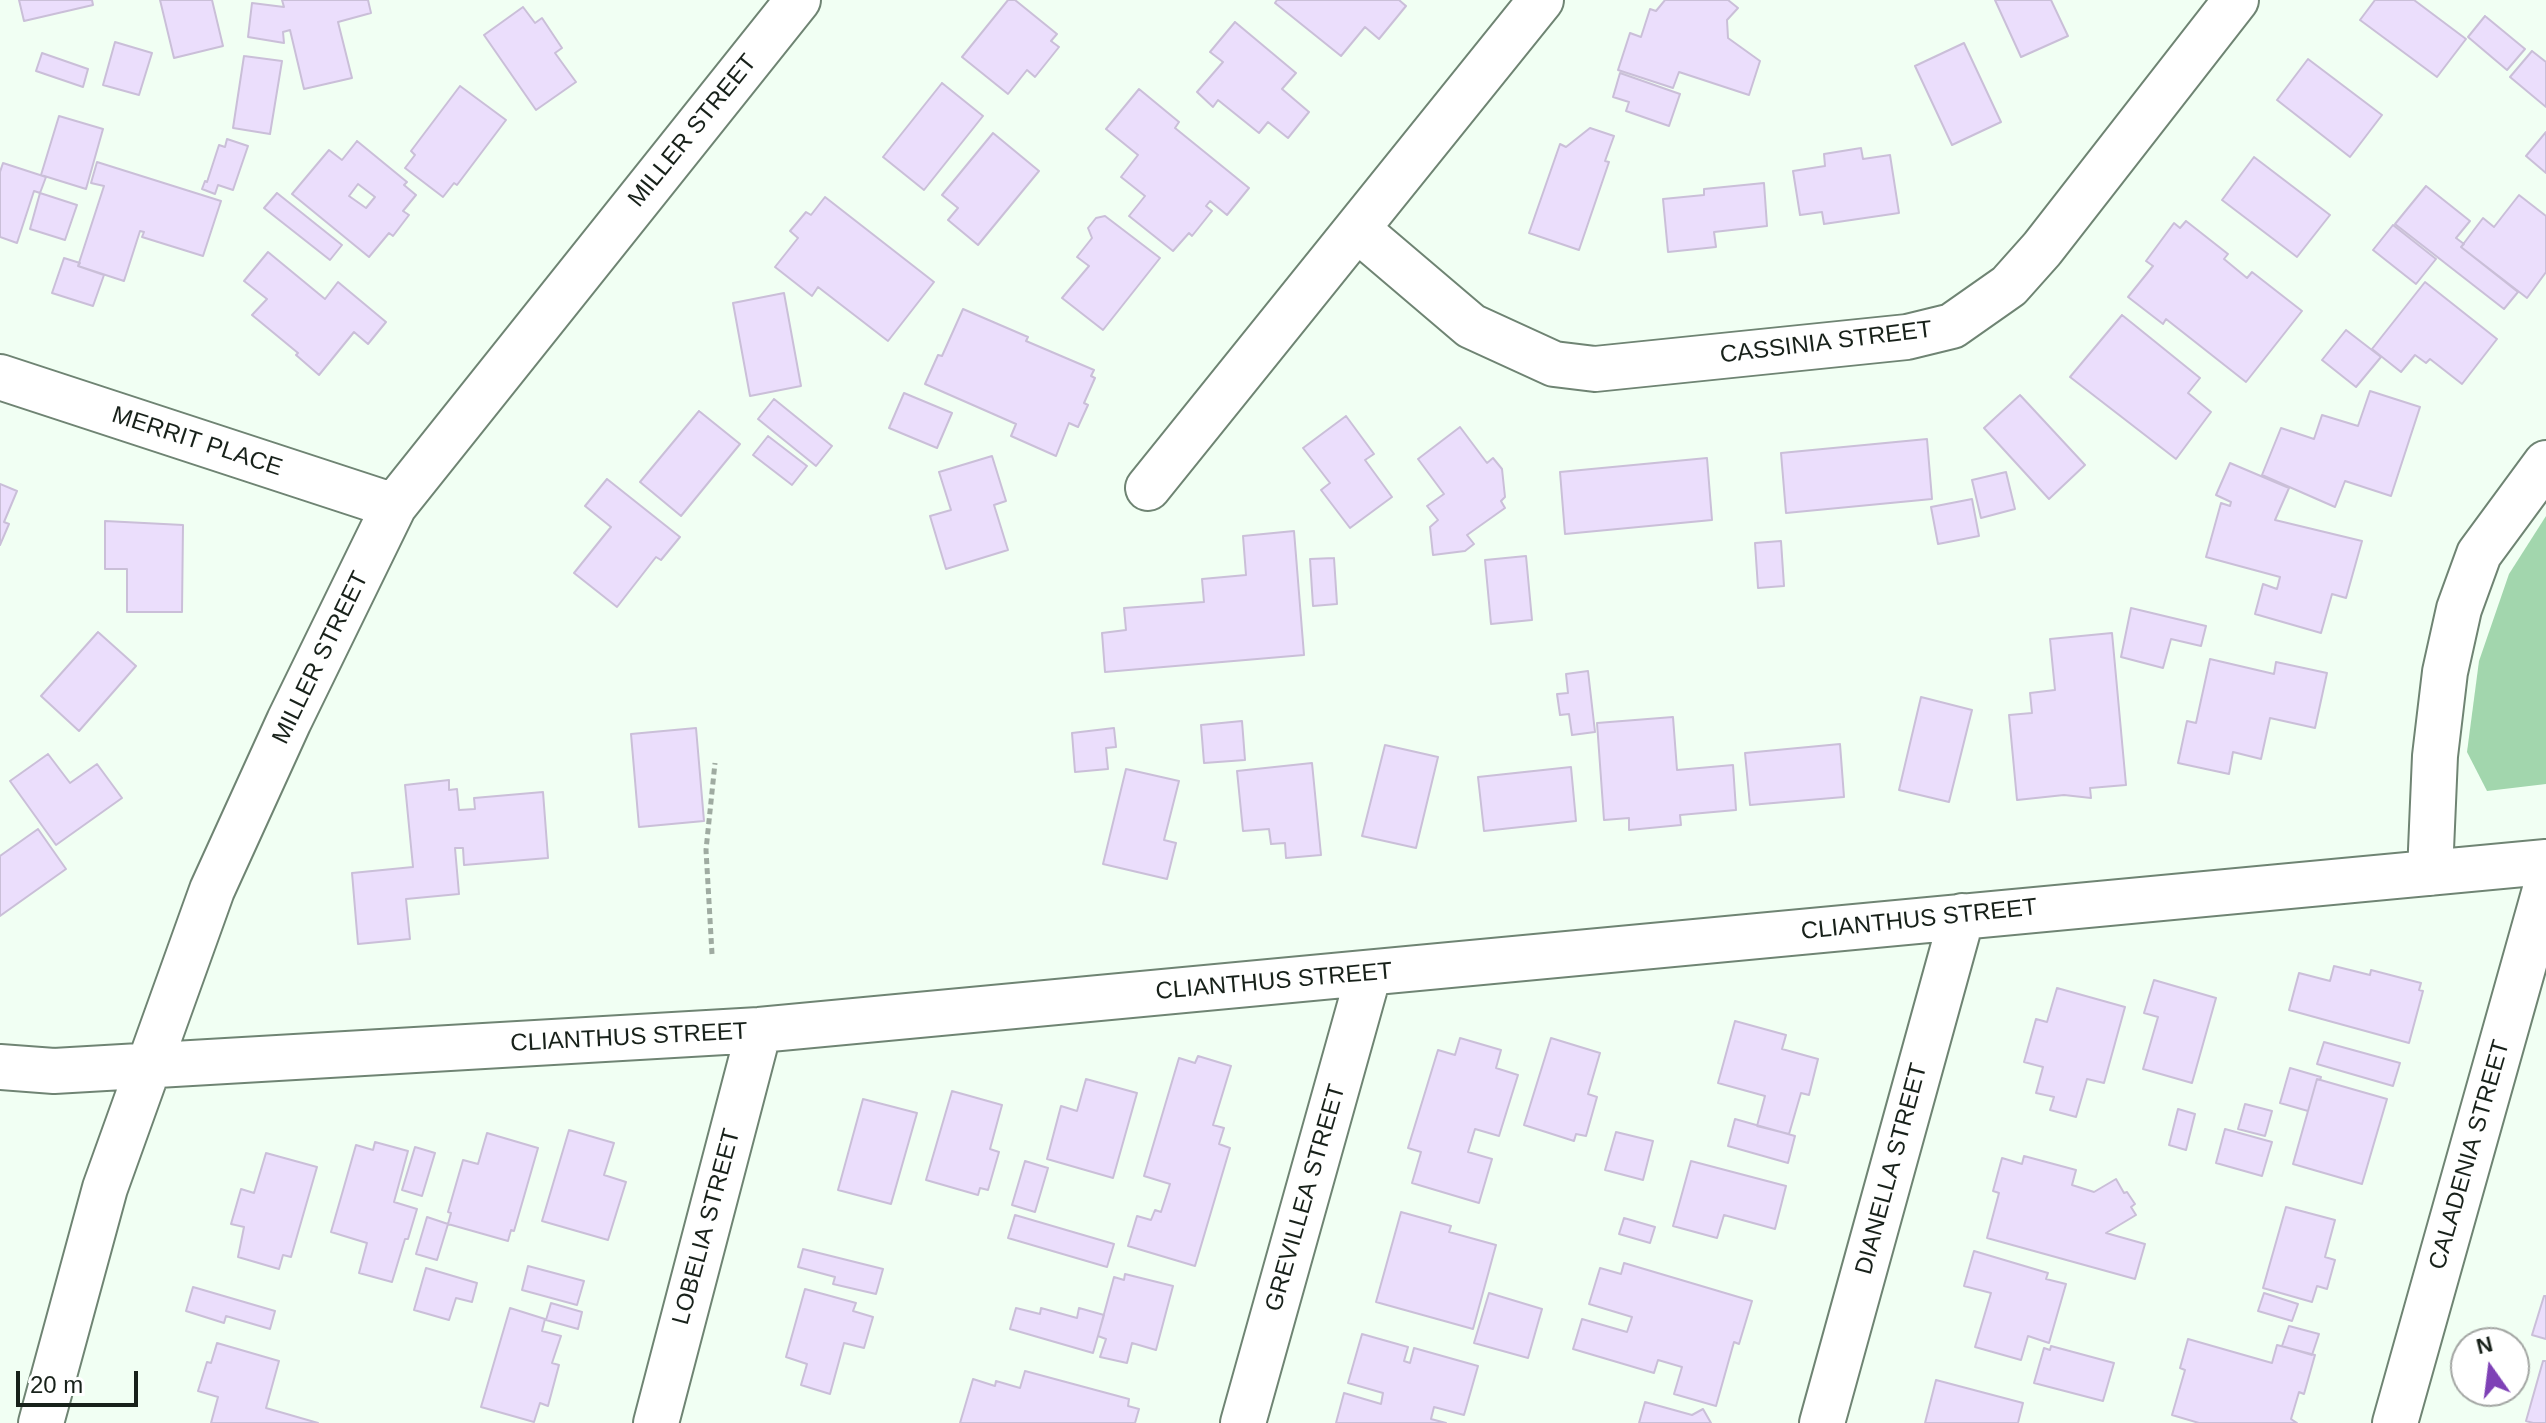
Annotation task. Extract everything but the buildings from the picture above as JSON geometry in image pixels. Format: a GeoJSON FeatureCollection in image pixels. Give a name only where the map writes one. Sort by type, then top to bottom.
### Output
{"type":"FeatureCollection","features":[{"type":"Feature","properties":{"kind":"street","name":"MILLER STREET"},"geometry":{"type":"LineString","coordinates":[[41,1423],[105,1188],[212,890],[289,721],[394,506],[798,0]]}},
{"type":"Feature","properties":{"kind":"street"},"geometry":{"type":"LineString","coordinates":[[1148,488],[1541,0]]}},
{"type":"Feature","properties":{"kind":"street","name":"CASSINIA STREET"},"geometry":{"type":"LineString","coordinates":[[1357,229],[1471,326],[1554,364],[1595,369],[1907,337],[1952,326],[2009,286],[2042,249],[2236,0]]}},
{"type":"Feature","properties":{"kind":"street","name":"MERRIT PLACE"},"geometry":{"type":"LineString","coordinates":[[0,377],[394,506]]}},
{"type":"Feature","properties":{"kind":"street"},"geometry":{"type":"LineString","coordinates":[[2430,873],[2435,756],[2445,672],[2459,609],[2479,554],[2546,463]]}},
{"type":"Feature","properties":{"kind":"street","name":"CLIANTHUS STREET"},"geometry":{"type":"LineString","coordinates":[[0,1067],[54,1071],[759,1030],[2546,862]]}},
{"type":"Feature","properties":{"kind":"street","name":"CALADENIA STREET"},"geometry":{"type":"LineString","coordinates":[[2395,1423],[2546,886]]}},
{"type":"Feature","properties":{"kind":"street","name":"DIANELLA STREET"},"geometry":{"type":"LineString","coordinates":[[1822,1423],[1962,916]]}},
{"type":"Feature","properties":{"kind":"street","name":"GREVILLEA STREET"},"geometry":{"type":"LineString","coordinates":[[1243,1423],[1369,973]]}},
{"type":"Feature","properties":{"kind":"street","name":"LOBELIA STREET"},"geometry":{"type":"LineString","coordinates":[[656,1423],[759,1030]]}},
{"type":"Feature","properties":{"kind":"path"},"geometry":{"type":"LineString","coordinates":[[712,954],[706,850],[715,763]]}},
{"type":"Feature","properties":{"kind":"green space"},"geometry":{"type":"Polygon","coordinates":[[[2546,516],[2546,784],[2487,791],[2467,752],[2479,661],[2509,574],[2546,516]]]}}]}
